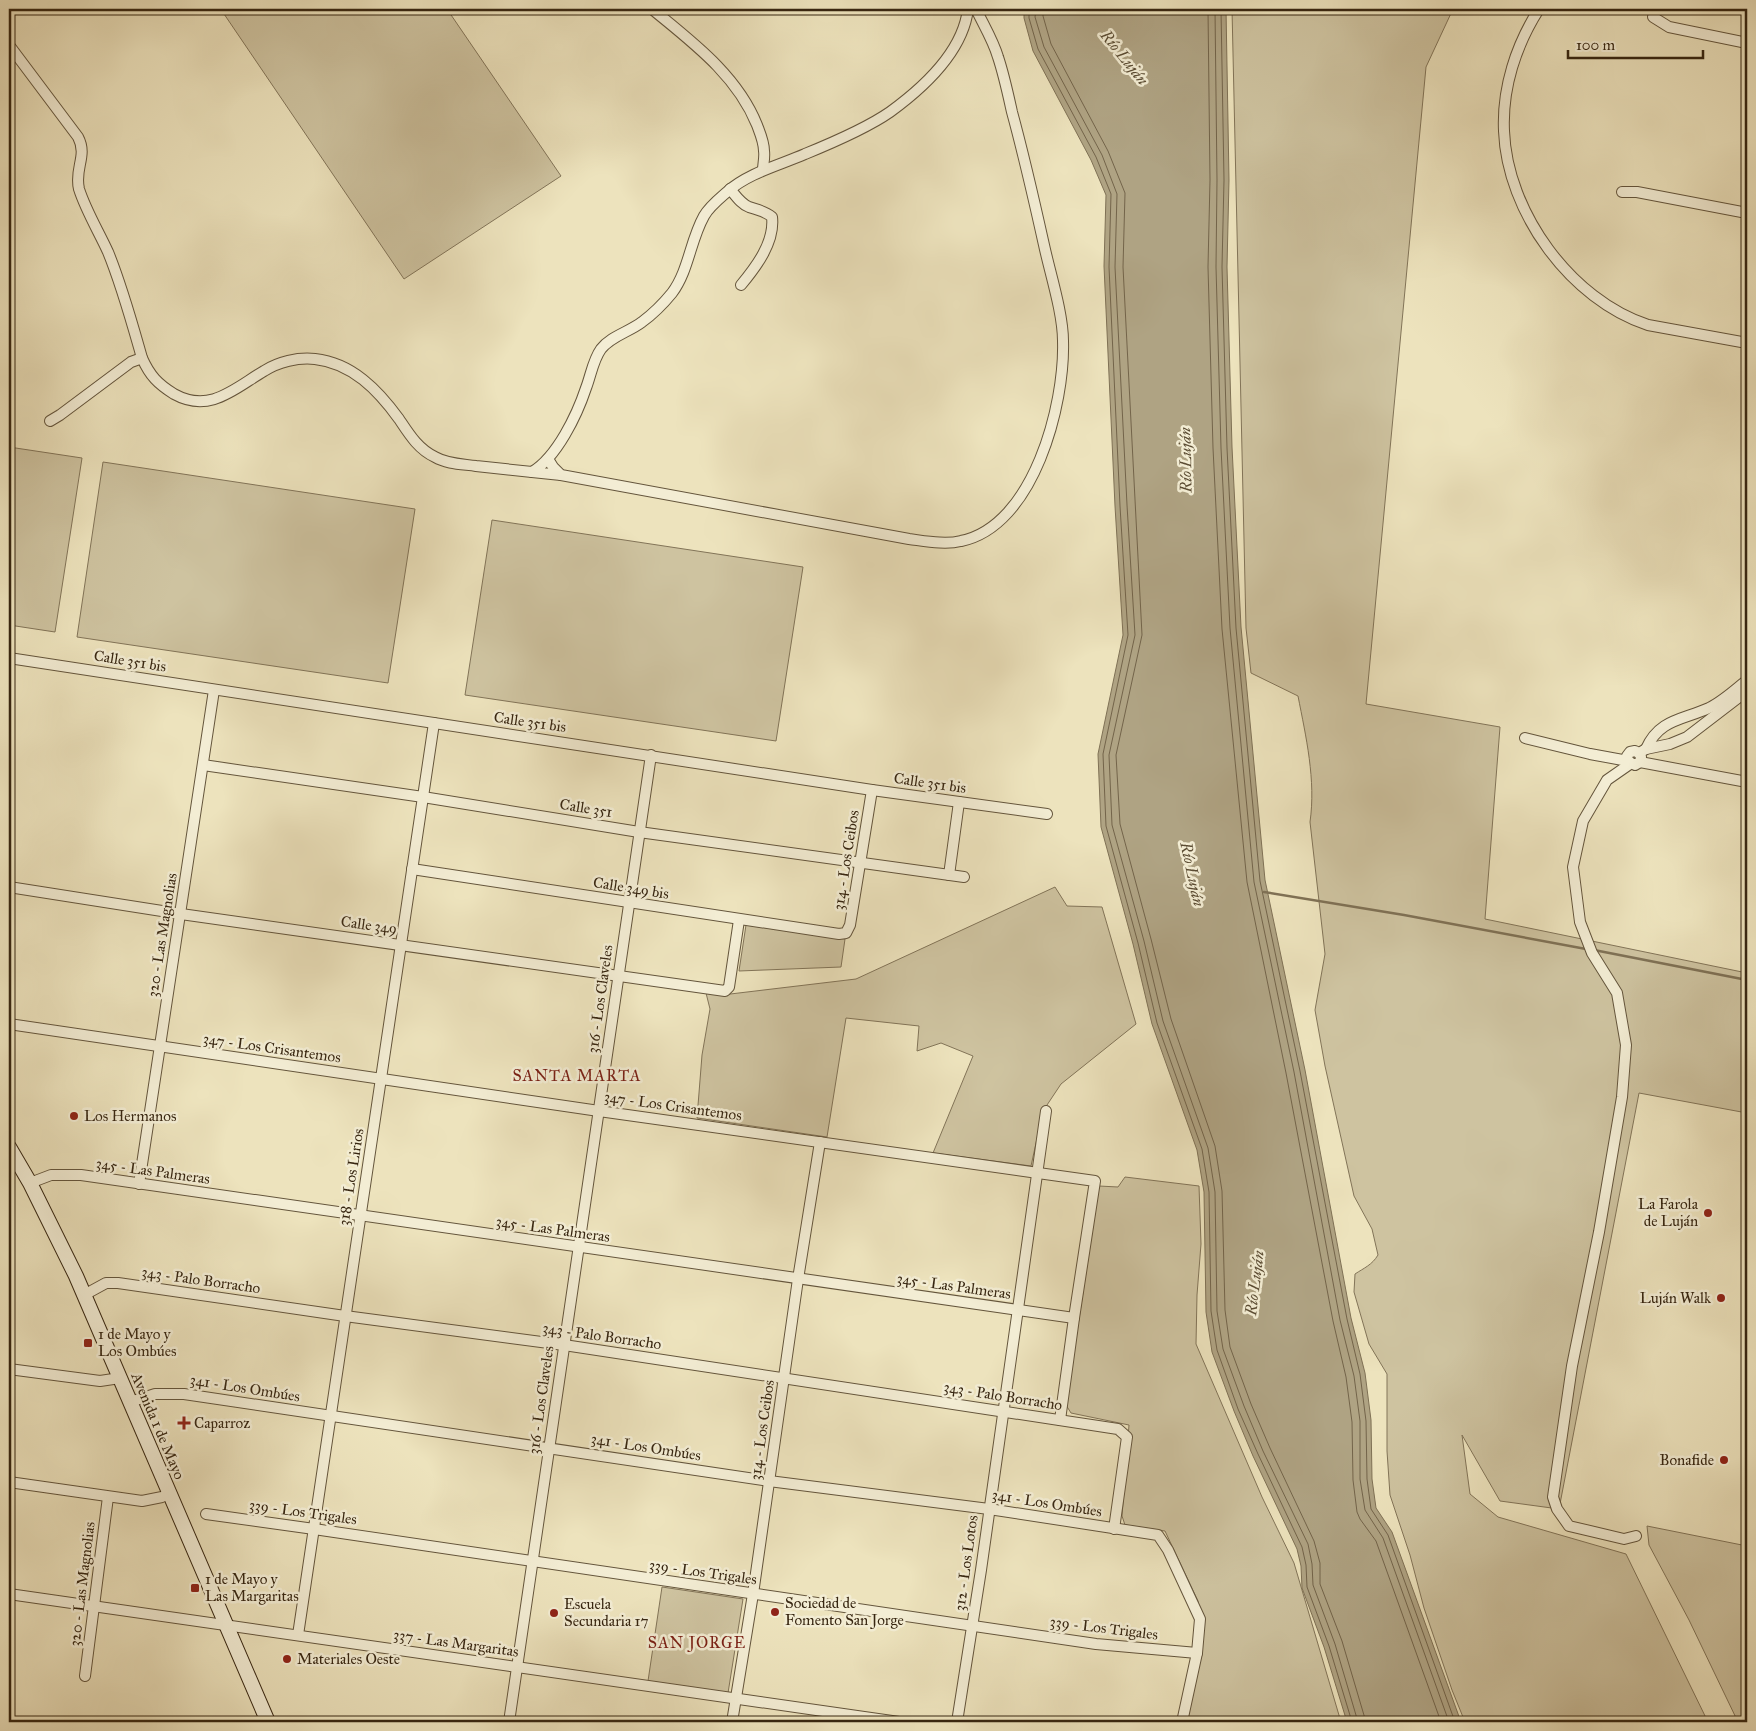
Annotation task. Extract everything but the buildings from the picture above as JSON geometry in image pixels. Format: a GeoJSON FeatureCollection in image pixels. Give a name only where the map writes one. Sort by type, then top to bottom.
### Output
{"type":"FeatureCollection","features":[{"type":"Feature","properties":{"kind":"main road","name":"Avenida 1 de Mayo"},"geometry":{"type":"LineString","coordinates":[[9,1146],[30,1183],[84,1295],[268,1722]]}},
{"type":"Feature","properties":{"kind":"street"},"geometry":{"type":"LineString","coordinates":[[652,9],[689,39],[727,76],[739,91],[751,110],[760,133],[764,150],[763,170]]}},
{"type":"Feature","properties":{"kind":"street"},"geometry":{"type":"LineString","coordinates":[[532,472],[548,460],[570,425],[580,405],[597,356],[602,348],[656,311],[673,291],[686,268],[698,227],[705,214],[730,189],[763,170],[822,147],[889,112],[917,90],[938,69],[952,51],[963,30],[968,9]]}},
{"type":"Feature","properties":{"kind":"street"},"geometry":{"type":"LineString","coordinates":[[9,45],[82,145],[83,150],[77,177],[80,192],[108,254],[142,358],[149,373],[163,387],[181,398],[198,402],[212,400],[228,394],[265,370],[281,363],[314,359],[346,368],[369,384],[387,403],[415,442],[434,457],[448,462],[561,475],[908,539],[941,542],[962,541],[981,534],[1002,520],[1018,501],[1031,481],[1041,459],[1057,399],[1063,340],[1029,176],[998,56],[976,9]]}},
{"type":"Feature","properties":{"kind":"street"},"geometry":{"type":"LineString","coordinates":[[1539,9],[1518,48],[1509,78],[1504,105],[1504,132],[1510,169],[1520,197],[1529,217],[1549,251],[1560,265],[1590,292],[1633,320],[1747,343]]}},
{"type":"Feature","properties":{"kind":"street"},"geometry":{"type":"LineString","coordinates":[[1653,17],[1669,27],[1747,43]]}},
{"type":"Feature","properties":{"kind":"street"},"geometry":{"type":"LineString","coordinates":[[730,189],[748,206],[759,209],[772,217],[773,225],[767,246],[755,268],[741,285]]}},
{"type":"Feature","properties":{"kind":"street"},"geometry":{"type":"LineString","coordinates":[[1622,192],[1636,192],[1747,213]]}},
{"type":"Feature","properties":{"kind":"street"},"geometry":{"type":"LineString","coordinates":[[50,421],[60,416],[131,362],[142,358]]}},
{"type":"Feature","properties":{"kind":"street"},"geometry":{"type":"LineString","coordinates":[[548,460],[561,475]]}},
{"type":"Feature","properties":{"kind":"street","name":"Calle 351 bis"},"geometry":{"type":"LineString","coordinates":[[9,658],[872,790],[1047,814]]}},
{"type":"Feature","properties":{"kind":"street"},"geometry":{"type":"LineString","coordinates":[[1728,701],[1747,673]]}},
{"type":"Feature","properties":{"kind":"street"},"geometry":{"type":"LineString","coordinates":[[1636,1536],[1624,1538],[1569,1526],[1557,1509],[1553,1497],[1572,1366],[1599,1232],[1623,1091],[1626,1045],[1617,993],[1591,950],[1580,922],[1573,867],[1583,822],[1607,780],[1637,758],[1687,737],[1728,701],[1747,680]]}},
{"type":"Feature","properties":{"kind":"street","name":"320 - Las Magnolias"},"geometry":{"type":"LineString","coordinates":[[139,1184],[214,690]]}},
{"type":"Feature","properties":{"kind":"street"},"geometry":{"type":"LineString","coordinates":[[1637,758],[1658,730],[1668,723],[1728,701],[1747,691]]}},
{"type":"Feature","properties":{"kind":"street","name":"318 - Los Lirios"},"geometry":{"type":"LineString","coordinates":[[298,1635],[434,723]]}},
{"type":"Feature","properties":{"kind":"street"},"geometry":{"type":"LineString","coordinates":[[1525,738],[1590,754],[1637,758],[1747,782]]}},
{"type":"Feature","properties":{"kind":"street","name":"316 - Los Claveles"},"geometry":{"type":"LineString","coordinates":[[509,1722],[651,755]]}},
{"type":"Feature","properties":{"kind":"street","name":"Calle 351"},"geometry":{"type":"LineString","coordinates":[[203,764],[639,832],[964,877]]}},
{"type":"Feature","properties":{"kind":"street","name":"314 - Los Ceibos"},"geometry":{"type":"LineString","coordinates":[[846,933],[850,926],[872,790]]}},
{"type":"Feature","properties":{"kind":"street"},"geometry":{"type":"LineString","coordinates":[[949,875],[959,802]]}},
{"type":"Feature","properties":{"kind":"street","name":"Calle 349 bis"},"geometry":{"type":"LineString","coordinates":[[412,869],[739,920],[839,934],[846,933]]}},
{"type":"Feature","properties":{"kind":"street","name":"Calle 349"},"geometry":{"type":"LineString","coordinates":[[9,887],[180,914],[725,991],[729,987],[739,920]]}},
{"type":"Feature","properties":{"kind":"street","name":"347 - Los Crisantemos"},"geometry":{"type":"LineString","coordinates":[[9,1024],[599,1111],[1095,1181],[1074,1318]]}},
{"type":"Feature","properties":{"kind":"street","name":"312 - Los Lotos"},"geometry":{"type":"LineString","coordinates":[[957,1722],[1004,1410],[1046,1111]]}},
{"type":"Feature","properties":{"kind":"street","name":"314 - Los Ceibos"},"geometry":{"type":"LineString","coordinates":[[732,1722],[753,1594],[798,1279],[820,1142]]}},
{"type":"Feature","properties":{"kind":"street","name":"345 - Las Palmeras"},"geometry":{"type":"LineString","coordinates":[[30,1183],[52,1175],[82,1176],[1074,1318]]}},
{"type":"Feature","properties":{"kind":"street","name":"343 - Palo Borracho"},"geometry":{"type":"LineString","coordinates":[[84,1295],[106,1283],[118,1283],[564,1345],[1004,1410],[1118,1429],[1127,1437],[1114,1529]]}},
{"type":"Feature","properties":{"kind":"street"},"geometry":{"type":"LineString","coordinates":[[1060,1420],[1074,1318]]}},
{"type":"Feature","properties":{"kind":"street"},"geometry":{"type":"LineString","coordinates":[[9,1369],[100,1381],[120,1378]]}},
{"type":"Feature","properties":{"kind":"street","name":"341 - Los Ombúes"},"geometry":{"type":"LineString","coordinates":[[130,1402],[155,1394],[175,1393],[770,1481],[989,1509],[1158,1535],[1168,1550],[1200,1619],[1197,1653]]}},
{"type":"Feature","properties":{"kind":"street"},"geometry":{"type":"LineString","coordinates":[[9,1482],[142,1501],[162,1497],[170,1493]]}},
{"type":"Feature","properties":{"kind":"street","name":"320 - Las Magnolias"},"geometry":{"type":"LineString","coordinates":[[85,1676],[108,1496]]}},
{"type":"Feature","properties":{"kind":"street","name":"339 - Los Trigales"},"geometry":{"type":"LineString","coordinates":[[206,1514],[1096,1644],[1197,1653]]}},
{"type":"Feature","properties":{"kind":"street","name":"337 - Las Margaritas"},"geometry":{"type":"LineString","coordinates":[[9,1594],[226,1624],[735,1700],[899,1722]]}},
{"type":"Feature","properties":{"kind":"street"},"geometry":{"type":"LineString","coordinates":[[1182,1722],[1197,1653]]}},
{"type":"Feature","properties":{"kind":"shaded area"},"geometry":{"type":"Polygon","coordinates":[[[226,9],[447,9],[561,176],[404,279],[222,11],[226,9]]]}},
{"type":"Feature","properties":{"kind":"shaded area"},"geometry":{"type":"Polygon","coordinates":[[[1232,9],[1453,9],[1426,67],[1366,704],[1500,727],[1485,919],[1747,973],[1747,1113],[1639,1093],[1559,1509],[1500,1501],[1462,1435],[1470,1494],[1498,1517],[1626,1554],[1708,1722],[1465,1722],[1424,1608],[1410,1555],[1390,1495],[1387,1451],[1387,1374],[1369,1344],[1354,1292],[1355,1274],[1370,1264],[1378,1255],[1372,1229],[1354,1196],[1325,1066],[1315,1010],[1325,954],[1310,822],[1312,790],[1307,743],[1298,696],[1251,673],[1246,628],[1232,9]]]}},
{"type":"Feature","properties":{"kind":"shaded area"},"geometry":{"type":"Polygon","coordinates":[[[9,447],[82,458],[55,632],[9,625],[9,447]]]}},
{"type":"Feature","properties":{"kind":"shaded area"},"geometry":{"type":"Polygon","coordinates":[[[103,462],[415,509],[388,683],[77,637],[103,462]]]}},
{"type":"Feature","properties":{"kind":"shaded area"},"geometry":{"type":"Polygon","coordinates":[[[492,520],[803,567],[776,741],[465,695],[492,520]]]}},
{"type":"Feature","properties":{"kind":"shaded area"},"geometry":{"type":"Polygon","coordinates":[[[1055,887],[1067,906],[1102,907],[1136,1024],[1061,1084],[1043,1111],[1031,1166],[933,1153],[973,1056],[941,1043],[917,1051],[919,1026],[846,1018],[827,1137],[697,1118],[702,1055],[710,1009],[706,993],[722,995],[856,979],[1055,887]]]}},
{"type":"Feature","properties":{"kind":"shaded area"},"geometry":{"type":"Polygon","coordinates":[[[746,925],[845,939],[841,967],[739,971],[746,925]]]}},
{"type":"Feature","properties":{"kind":"shaded area"},"geometry":{"type":"Polygon","coordinates":[[[1125,1177],[1199,1186],[1201,1244],[1196,1344],[1262,1497],[1294,1563],[1341,1722],[1187,1722],[1201,1655],[1198,1601],[1165,1531],[1125,1525],[1122,1516],[1129,1425],[1071,1413],[1066,1405],[1099,1186],[1118,1187],[1125,1177]]]}},
{"type":"Feature","properties":{"kind":"shaded area"},"geometry":{"type":"Polygon","coordinates":[[[1647,1526],[1747,1546],[1747,1722],[1738,1722],[1689,1620],[1649,1545],[1647,1526]]]}},
{"type":"Feature","properties":{"kind":"shaded area","name":"SAN JORGE"},"geometry":{"type":"Polygon","coordinates":[[[662,1587],[743,1599],[728,1693],[648,1681],[662,1587]]]}},
{"type":"Feature","properties":{"kind":"water","name":"Río Luján"},"geometry":{"type":"Polygon","coordinates":[[[1024,9],[1226,9],[1229,180],[1227,267],[1232,447],[1241,627],[1265,880],[1305,1070],[1351,1318],[1365,1373],[1371,1420],[1372,1479],[1376,1508],[1392,1532],[1461,1722],[1347,1722],[1324,1647],[1302,1588],[1301,1566],[1297,1549],[1253,1456],[1212,1352],[1206,1312],[1204,1192],[1197,1150],[1152,1024],[1133,944],[1101,827],[1098,754],[1123,635],[1104,266],[1106,195],[1091,160],[1033,51],[1024,18],[1024,9]]]}},
{"type":"Feature","properties":{"kind":"waterway"},"geometry":{"type":"LineString","coordinates":[[1264,892],[1404,915],[1586,949]]}},
{"type":"Feature","properties":{"kind":"waterway"},"geometry":{"type":"LineString","coordinates":[[1594,950],[1747,980]]}},
{"type":"Feature","properties":{"kind":"place","name":"Los Hermanos"},"geometry":{"type":"Point","coordinates":[74,1116]}},
{"type":"Feature","properties":{"kind":"place","name":"La Farola de Luján"},"geometry":{"type":"Point","coordinates":[1708,1213]}},
{"type":"Feature","properties":{"kind":"place","name":"Luján Walk"},"geometry":{"type":"Point","coordinates":[1721,1298]}},
{"type":"Feature","properties":{"kind":"place","name":"1 de Mayo y Los Ombúes"},"geometry":{"type":"Point","coordinates":[88,1343]}},
{"type":"Feature","properties":{"kind":"place","name":"Caparroz"},"geometry":{"type":"Point","coordinates":[184,1423]}},
{"type":"Feature","properties":{"kind":"place","name":"Bonafide"},"geometry":{"type":"Point","coordinates":[1724,1460]}},
{"type":"Feature","properties":{"kind":"place","name":"1 de Mayo y Las Margaritas"},"geometry":{"type":"Point","coordinates":[195,1588]}},
{"type":"Feature","properties":{"kind":"place","name":"Sociedad de Fomento San Jorge"},"geometry":{"type":"Point","coordinates":[775,1612]}},
{"type":"Feature","properties":{"kind":"place","name":"Escuela Secundaria 17"},"geometry":{"type":"Point","coordinates":[554,1613]}},
{"type":"Feature","properties":{"kind":"place","name":"Materiales Oeste"},"geometry":{"type":"Point","coordinates":[287,1659]}},
{"type":"Feature","properties":{"kind":"district","name":"SANTA MARTA"},"geometry":{"type":"Point","coordinates":[577,1075]}},
{"type":"Feature","properties":{"kind":"district","name":"SAN JORGE"},"geometry":{"type":"Point","coordinates":[697,1642]}}]}
